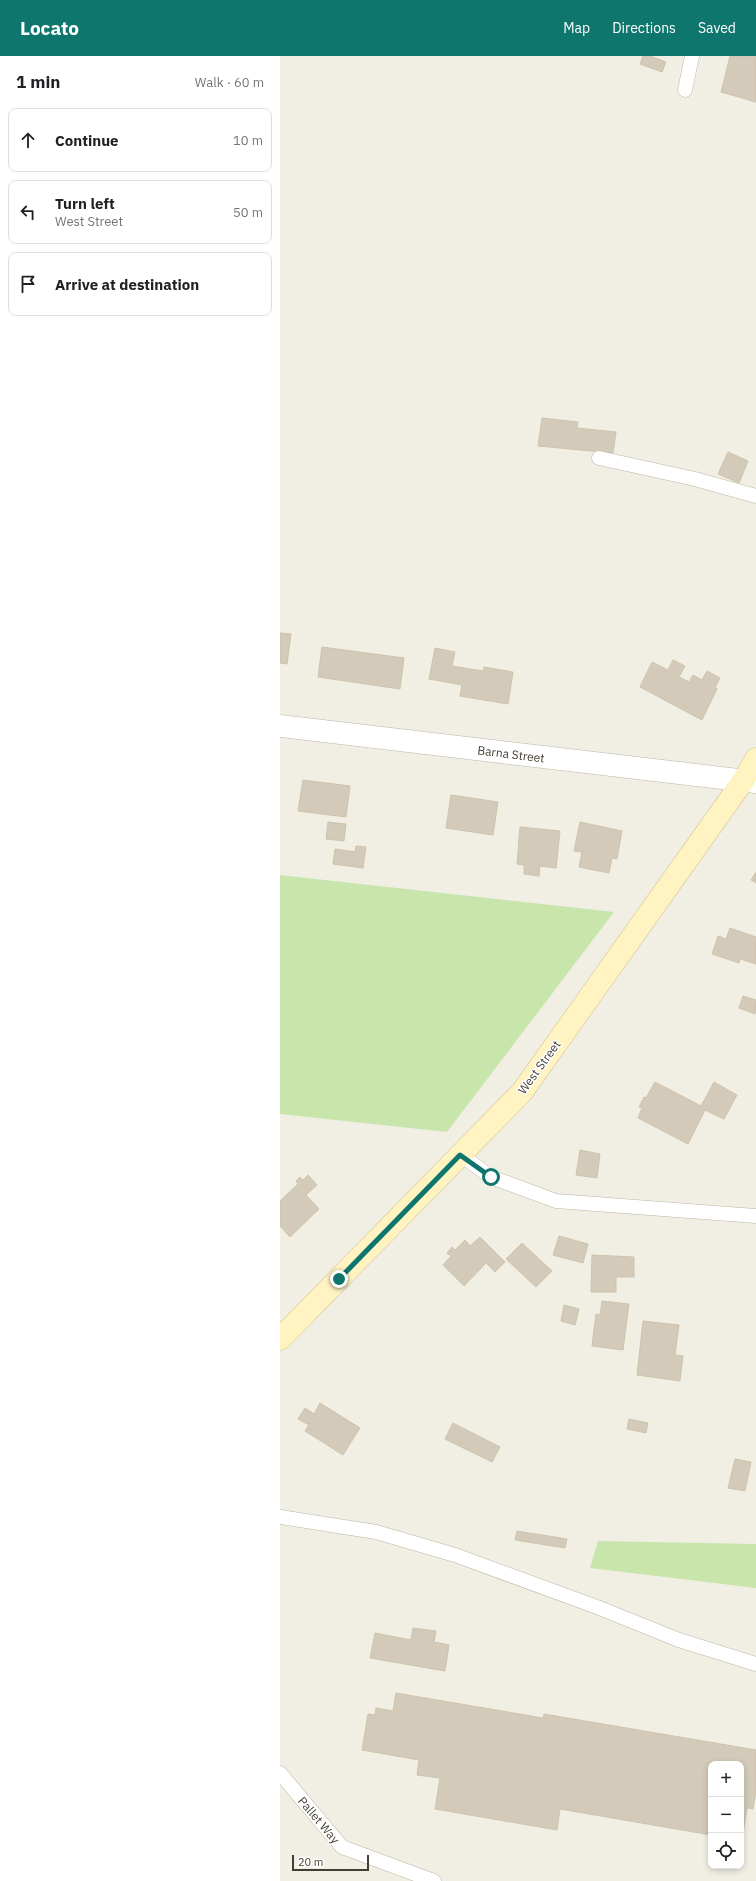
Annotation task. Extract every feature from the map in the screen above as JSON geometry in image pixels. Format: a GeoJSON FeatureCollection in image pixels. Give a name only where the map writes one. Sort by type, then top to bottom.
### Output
{"type":"FeatureCollection","features":[{"type":"Feature","properties":{"kind":"main road","name":"West Street"},"geometry":{"type":"LineString","coordinates":[[280,1339],[522,1092],[749,782],[756,759]]}},
{"type":"Feature","properties":{"kind":"street","name":"Barna Street"},"geometry":{"type":"LineString","coordinates":[[280,726],[749,782]]}},
{"type":"Feature","properties":{"kind":"lane"},"geometry":{"type":"LineString","coordinates":[[685,90],[692,56]]}},
{"type":"Feature","properties":{"kind":"lane"},"geometry":{"type":"LineString","coordinates":[[599,458],[695,479],[756,496]]}},
{"type":"Feature","properties":{"kind":"lane"},"geometry":{"type":"LineString","coordinates":[[460,1155],[491,1177],[556,1202],[756,1216]]}},
{"type":"Feature","properties":{"kind":"lane"},"geometry":{"type":"LineString","coordinates":[[280,1517],[376,1532],[455,1556],[597,1607],[679,1640],[756,1664]]}},
{"type":"Feature","properties":{"kind":"lane","name":"Pallet Way"},"geometry":{"type":"LineString","coordinates":[[280,1773],[342,1847],[434,1881]]}},
{"type":"Feature","properties":{"kind":"green space"},"geometry":{"type":"Polygon","coordinates":[[[280,875],[614,912],[447,1132],[280,1114],[280,875]]]}},
{"type":"Feature","properties":{"kind":"green space"},"geometry":{"type":"Polygon","coordinates":[[[598,1541],[756,1544],[756,1588],[590,1568],[598,1541]]]}},
{"type":"Feature","properties":{"kind":"building"},"geometry":{"type":"Polygon","coordinates":[[[643,56],[650,56],[666,62],[662,72],[640,64],[643,56]]]}},
{"type":"Feature","properties":{"kind":"building"},"geometry":{"type":"Polygon","coordinates":[[[730,56],[756,56],[756,102],[721,92],[730,56]]]}},
{"type":"Feature","properties":{"kind":"building"},"geometry":{"type":"Polygon","coordinates":[[[542,418],[578,422],[577,428],[616,432],[613,453],[538,446],[542,418]]]}},
{"type":"Feature","properties":{"kind":"building"},"geometry":{"type":"Polygon","coordinates":[[[728,452],[748,461],[739,483],[718,474],[728,452]]]}},
{"type":"Feature","properties":{"kind":"building"},"geometry":{"type":"Polygon","coordinates":[[[280,633],[291,634],[287,664],[280,663],[280,633]]]}},
{"type":"Feature","properties":{"kind":"building"},"geometry":{"type":"Polygon","coordinates":[[[322,647],[404,658],[400,689],[318,677],[322,647]]]}},
{"type":"Feature","properties":{"kind":"building"},"geometry":{"type":"Polygon","coordinates":[[[435,648],[455,652],[452,666],[483,671],[484,667],[513,672],[508,704],[460,696],[462,685],[429,679],[435,648]]]}},
{"type":"Feature","properties":{"kind":"building"},"geometry":{"type":"Polygon","coordinates":[[[673,660],[685,666],[679,677],[689,682],[693,675],[702,680],[707,671],[720,678],[715,688],[717,689],[702,720],[640,687],[652,662],[668,670],[673,660]]]}},
{"type":"Feature","properties":{"kind":"building"},"geometry":{"type":"Polygon","coordinates":[[[303,780],[350,786],[346,817],[298,811],[303,780]]]}},
{"type":"Feature","properties":{"kind":"building"},"geometry":{"type":"Polygon","coordinates":[[[451,795],[498,802],[493,835],[446,828],[451,795]]]}},
{"type":"Feature","properties":{"kind":"building"},"geometry":{"type":"Polygon","coordinates":[[[328,822],[346,824],[344,841],[326,839],[328,822]]]}},
{"type":"Feature","properties":{"kind":"building"},"geometry":{"type":"Polygon","coordinates":[[[580,822],[622,831],[617,859],[612,858],[609,873],[579,867],[582,852],[574,851],[580,822]]]}},
{"type":"Feature","properties":{"kind":"building"},"geometry":{"type":"Polygon","coordinates":[[[520,827],[560,831],[556,868],[540,866],[539,876],[524,874],[524,865],[517,864],[520,827]]]}},
{"type":"Feature","properties":{"kind":"building"},"geometry":{"type":"Polygon","coordinates":[[[356,846],[366,847],[363,868],[333,864],[335,849],[355,852],[356,846]]]}},
{"type":"Feature","properties":{"kind":"building"},"geometry":{"type":"Polygon","coordinates":[[[756,872],[756,883],[751,880],[756,872]]]}},
{"type":"Feature","properties":{"kind":"building"},"geometry":{"type":"Polygon","coordinates":[[[730,928],[756,937],[756,964],[740,959],[739,963],[712,954],[718,936],[726,939],[730,928]]]}},
{"type":"Feature","properties":{"kind":"building"},"geometry":{"type":"Polygon","coordinates":[[[743,996],[756,1000],[755,1014],[739,1008],[743,996]]]}},
{"type":"Feature","properties":{"kind":"building"},"geometry":{"type":"Polygon","coordinates":[[[655,1082],[701,1106],[714,1082],[737,1095],[724,1119],[705,1110],[688,1144],[638,1118],[642,1108],[639,1107],[655,1082]]]}},
{"type":"Feature","properties":{"kind":"building"},"geometry":{"type":"Polygon","coordinates":[[[580,1150],[600,1154],[597,1178],[576,1175],[580,1150]]]}},
{"type":"Feature","properties":{"kind":"building"},"geometry":{"type":"Polygon","coordinates":[[[308,1175],[317,1185],[306,1195],[319,1209],[290,1237],[280,1226],[280,1201],[298,1184],[296,1181],[300,1177],[303,1180],[308,1175]]]}},
{"type":"Feature","properties":{"kind":"building"},"geometry":{"type":"Polygon","coordinates":[[[559,1236],[588,1244],[583,1263],[553,1255],[559,1236]]]}},
{"type":"Feature","properties":{"kind":"building"},"geometry":{"type":"Polygon","coordinates":[[[480,1237],[505,1262],[495,1272],[486,1263],[464,1286],[443,1265],[451,1256],[447,1253],[452,1247],[455,1250],[465,1240],[470,1246],[480,1237]]]}},
{"type":"Feature","properties":{"kind":"building"},"geometry":{"type":"Polygon","coordinates":[[[522,1243],[552,1271],[536,1287],[506,1259],[522,1243]]]}},
{"type":"Feature","properties":{"kind":"building"},"geometry":{"type":"Polygon","coordinates":[[[592,1255],[634,1257],[634,1277],[616,1277],[616,1292],[591,1292],[592,1255]]]}},
{"type":"Feature","properties":{"kind":"building"},"geometry":{"type":"Polygon","coordinates":[[[602,1301],[629,1304],[623,1350],[592,1346],[596,1314],[600,1315],[602,1301]]]}},
{"type":"Feature","properties":{"kind":"building"},"geometry":{"type":"Polygon","coordinates":[[[564,1305],[579,1309],[575,1325],[561,1321],[564,1305]]]}},
{"type":"Feature","properties":{"kind":"building"},"geometry":{"type":"Polygon","coordinates":[[[643,1321],[679,1325],[675,1355],[683,1356],[680,1381],[637,1375],[643,1321]]]}},
{"type":"Feature","properties":{"kind":"building"},"geometry":{"type":"Polygon","coordinates":[[[320,1403],[360,1428],[343,1455],[305,1431],[309,1425],[298,1419],[305,1408],[314,1414],[320,1403]]]}},
{"type":"Feature","properties":{"kind":"building"},"geometry":{"type":"Polygon","coordinates":[[[629,1419],[648,1423],[646,1433],[627,1429],[629,1419]]]}},
{"type":"Feature","properties":{"kind":"building"},"geometry":{"type":"Polygon","coordinates":[[[453,1423],[500,1447],[492,1462],[445,1439],[453,1423]]]}},
{"type":"Feature","properties":{"kind":"building"},"geometry":{"type":"Polygon","coordinates":[[[735,1459],[751,1462],[745,1491],[728,1488],[735,1459]]]}},
{"type":"Feature","properties":{"kind":"building"},"geometry":{"type":"Polygon","coordinates":[[[517,1531],[567,1539],[565,1548],[515,1540],[517,1531]]]}},
{"type":"Feature","properties":{"kind":"building"},"geometry":{"type":"Polygon","coordinates":[[[413,1628],[436,1631],[434,1642],[449,1645],[445,1671],[370,1658],[375,1633],[411,1640],[413,1628]]]}},
{"type":"Feature","properties":{"kind":"building"},"geometry":{"type":"Polygon","coordinates":[[[396,1693],[543,1718],[544,1714],[756,1750],[756,1791],[753,1809],[747,1808],[744,1827],[744,1761],[708,1761],[708,1834],[560,1809],[557,1830],[435,1809],[440,1778],[417,1775],[419,1760],[362,1750],[368,1714],[375,1715],[376,1708],[393,1711],[396,1693]]]}},
{"type":"Feature","properties":{"kind":"route"},"geometry":{"type":"LineString","coordinates":[[339,1279],[460,1155],[491,1177]]}}]}
